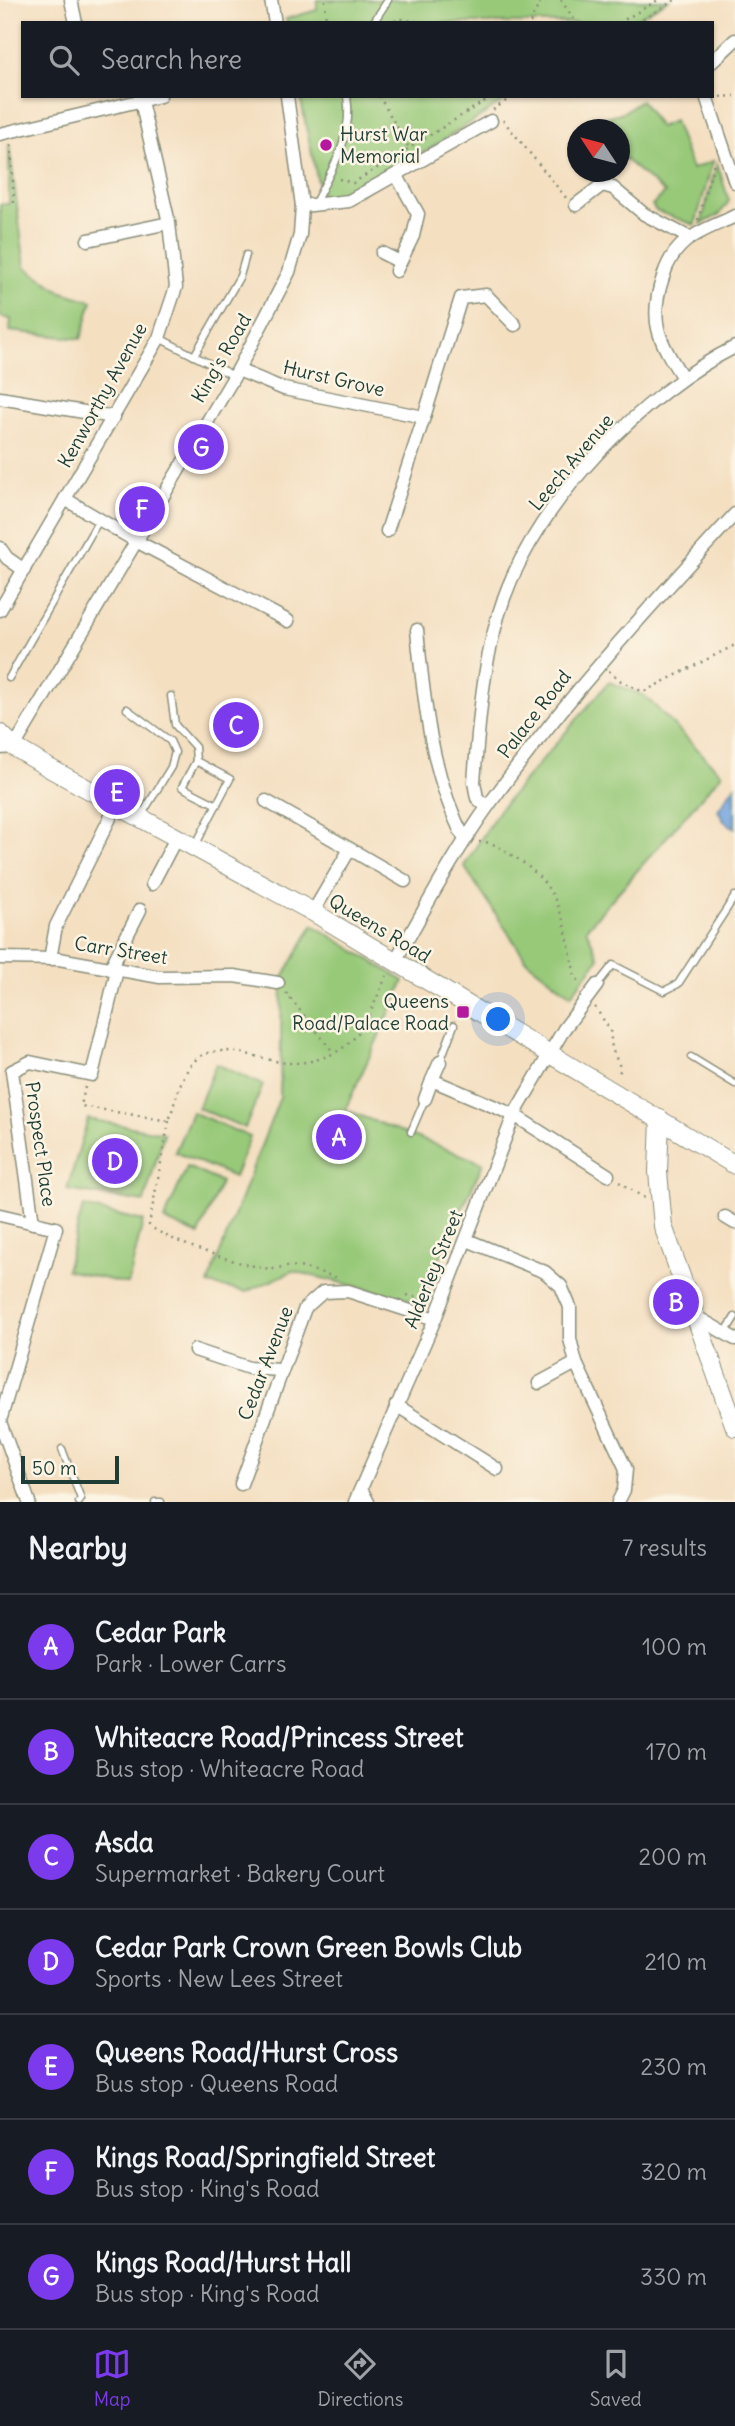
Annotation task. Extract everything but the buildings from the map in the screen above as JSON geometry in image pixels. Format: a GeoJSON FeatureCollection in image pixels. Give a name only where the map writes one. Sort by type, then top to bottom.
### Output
{"type":"FeatureCollection","features":[{"type":"Feature","properties":{"kind":"main road","name":"Queens Road"},"geometry":{"type":"LineString","coordinates":[[0,733],[7,748],[313,912],[549,1051],[735,1165]]}},
{"type":"Feature","properties":{"kind":"main road"},"geometry":{"type":"LineString","coordinates":[[660,1119],[658,1172],[663,1226],[735,1427]]}},
{"type":"Feature","properties":{"kind":"street"},"geometry":{"type":"LineString","coordinates":[[71,0],[76,21]]}},
{"type":"Feature","properties":{"kind":"street"},"geometry":{"type":"LineString","coordinates":[[271,0],[275,21]]}},
{"type":"Feature","properties":{"kind":"street"},"geometry":{"type":"LineString","coordinates":[[714,60],[735,40]]}},
{"type":"Feature","properties":{"kind":"street"},"geometry":{"type":"LineString","coordinates":[[94,98],[97,110]]}},
{"type":"Feature","properties":{"kind":"street"},"geometry":{"type":"LineString","coordinates":[[5,134],[152,98]]}},
{"type":"Feature","properties":{"kind":"street","name":"King's Road"},"geometry":{"type":"LineString","coordinates":[[7,748],[236,373],[289,272],[308,205],[288,98]]}},
{"type":"Feature","properties":{"kind":"street"},"geometry":{"type":"LineString","coordinates":[[707,98],[735,182]]}},
{"type":"Feature","properties":{"kind":"street","name":"Kenworthy Avenue"},"geometry":{"type":"LineString","coordinates":[[0,610],[159,338],[176,287],[169,223],[141,101]]}},
{"type":"Feature","properties":{"kind":"street"},"geometry":{"type":"LineString","coordinates":[[308,205],[349,201],[397,176],[492,114]]}},
{"type":"Feature","properties":{"kind":"street"},"geometry":{"type":"LineString","coordinates":[[382,253],[398,266],[413,236],[418,215],[397,176]]}},
{"type":"Feature","properties":{"kind":"street"},"geometry":{"type":"LineString","coordinates":[[576,205],[602,185]]}},
{"type":"Feature","properties":{"kind":"street"},"geometry":{"type":"LineString","coordinates":[[602,185],[613,188],[644,214],[690,238]]}},
{"type":"Feature","properties":{"kind":"street"},"geometry":{"type":"LineString","coordinates":[[684,378],[664,349],[654,322],[656,302],[666,268],[680,246],[690,238],[735,216]]}},
{"type":"Feature","properties":{"kind":"street"},"geometry":{"type":"LineString","coordinates":[[88,240],[169,223]]}},
{"type":"Feature","properties":{"kind":"street"},"geometry":{"type":"LineString","coordinates":[[387,531],[461,298],[485,295],[515,325]]}},
{"type":"Feature","properties":{"kind":"street","name":"Leech Avenue"},"geometry":{"type":"LineString","coordinates":[[487,807],[477,798],[474,782],[483,684],[505,596],[530,547],[559,501],[597,454],[655,399],[735,347]]}},
{"type":"Feature","properties":{"kind":"street","name":"Hurst Grove"},"geometry":{"type":"LineString","coordinates":[[236,373],[284,389],[424,417]]}},
{"type":"Feature","properties":{"kind":"street"},"geometry":{"type":"LineString","coordinates":[[0,398],[114,416]]}},
{"type":"Feature","properties":{"kind":"street"},"geometry":{"type":"LineString","coordinates":[[65,499],[135,541],[288,621]]}},
{"type":"Feature","properties":{"kind":"street","name":"Palace Road"},"geometry":{"type":"LineString","coordinates":[[395,961],[465,840],[561,709],[735,514]]}},
{"type":"Feature","properties":{"kind":"street"},"geometry":{"type":"LineString","coordinates":[[0,548],[7,558],[24,570]]}},
{"type":"Feature","properties":{"kind":"street"},"geometry":{"type":"LineString","coordinates":[[417,630],[427,728],[454,821],[465,840]]}},
{"type":"Feature","properties":{"kind":"street"},"geometry":{"type":"LineString","coordinates":[[266,801],[405,881]]}},
{"type":"Feature","properties":{"kind":"street"},"geometry":{"type":"LineString","coordinates":[[50,960],[56,926],[116,806]]}},
{"type":"Feature","properties":{"kind":"street"},"geometry":{"type":"LineString","coordinates":[[152,884],[176,838]]}},
{"type":"Feature","properties":{"kind":"street"},"geometry":{"type":"LineString","coordinates":[[313,912],[349,849]]}},
{"type":"Feature","properties":{"kind":"street"},"geometry":{"type":"LineString","coordinates":[[90,1074],[113,970],[140,910]]}},
{"type":"Feature","properties":{"kind":"street","name":"Carr Street"},"geometry":{"type":"LineString","coordinates":[[0,958],[50,960],[160,978],[234,976],[278,983]]}},
{"type":"Feature","properties":{"kind":"street","name":"Alderley Street"},"geometry":{"type":"LineString","coordinates":[[355,1502],[435,1319],[514,1115],[549,1051],[593,990]]}},
{"type":"Feature","properties":{"kind":"street","name":"Prospect Place"},"geometry":{"type":"LineString","coordinates":[[33,1223],[12,1071],[30,1062],[90,1074]]}},
{"type":"Feature","properties":{"kind":"street"},"geometry":{"type":"LineString","coordinates":[[425,1099],[439,1062]]}},
{"type":"Feature","properties":{"kind":"street"},"geometry":{"type":"LineString","coordinates":[[432,1080],[514,1115],[608,1175]]}},
{"type":"Feature","properties":{"kind":"street"},"geometry":{"type":"LineString","coordinates":[[0,1215],[55,1228],[0,1421],[29,1502]]}},
{"type":"Feature","properties":{"kind":"street"},"geometry":{"type":"LineString","coordinates":[[467,1240],[545,1272],[561,1286],[570,1307],[570,1339],[576,1363],[626,1469],[624,1490],[618,1502]]}},
{"type":"Feature","properties":{"kind":"street","name":"Cedar Avenue"},"geometry":{"type":"LineString","coordinates":[[241,1484],[280,1370],[305,1308],[323,1292],[348,1292],[435,1319]]}},
{"type":"Feature","properties":{"kind":"street"},"geometry":{"type":"LineString","coordinates":[[695,1316],[730,1336]]}},
{"type":"Feature","properties":{"kind":"street"},"geometry":{"type":"LineString","coordinates":[[195,1350],[249,1368],[280,1370]]}},
{"type":"Feature","properties":{"kind":"street"},"geometry":{"type":"LineString","coordinates":[[539,1382],[576,1363]]}},
{"type":"Feature","properties":{"kind":"street"},"geometry":{"type":"LineString","coordinates":[[396,1405],[497,1469]]}},
{"type":"Feature","properties":{"kind":"street"},"geometry":{"type":"LineString","coordinates":[[360,1489],[368,1502]]}},
{"type":"Feature","properties":{"kind":"lane"},"geometry":{"type":"LineString","coordinates":[[374,21],[388,0]]}},
{"type":"Feature","properties":{"kind":"lane"},"geometry":{"type":"LineString","coordinates":[[308,205],[329,177],[342,149],[349,111],[347,98]]}},
{"type":"Feature","properties":{"kind":"lane"},"geometry":{"type":"LineString","coordinates":[[194,356],[240,276],[246,255]]}},
{"type":"Feature","properties":{"kind":"lane"},"geometry":{"type":"LineString","coordinates":[[159,338],[236,373]]}},
{"type":"Feature","properties":{"kind":"lane"},"geometry":{"type":"LineString","coordinates":[[9,678],[100,520]]}},
{"type":"Feature","properties":{"kind":"lane"},"geometry":{"type":"LineString","coordinates":[[171,696],[175,725],[195,747],[196,761],[182,787],[217,805]]}},
{"type":"Feature","properties":{"kind":"lane"},"geometry":{"type":"LineString","coordinates":[[127,709],[170,741],[175,752],[171,767],[140,818]]}},
{"type":"Feature","properties":{"kind":"lane"},"geometry":{"type":"LineString","coordinates":[[195,848],[230,779],[196,761]]}},
{"type":"Feature","properties":{"kind":"lane"},"geometry":{"type":"LineString","coordinates":[[593,990],[613,965],[664,990],[678,984],[735,896]]}},
{"type":"Feature","properties":{"kind":"lane"},"geometry":{"type":"LineString","coordinates":[[439,1062],[454,1025]]}},
{"type":"Feature","properties":{"kind":"lane"},"geometry":{"type":"LineString","coordinates":[[691,1057],[735,1084]]}},
{"type":"Feature","properties":{"kind":"lane"},"geometry":{"type":"LineString","coordinates":[[411,1132],[425,1099]]}},
{"type":"Feature","properties":{"kind":"lane"},"geometry":{"type":"LineString","coordinates":[[730,1336],[735,1317]]}},
{"type":"Feature","properties":{"kind":"lane"},"geometry":{"type":"LineString","coordinates":[[62,1449],[76,1483],[81,1499],[79,1502]]}},
{"type":"Feature","properties":{"kind":"lane"},"geometry":{"type":"LineString","coordinates":[[155,1502],[160,1502]]}},
{"type":"Feature","properties":{"kind":"path"},"geometry":{"type":"LineString","coordinates":[[325,0],[326,21]]}},
{"type":"Feature","properties":{"kind":"path"},"geometry":{"type":"LineString","coordinates":[[531,21],[541,0]]}},
{"type":"Feature","properties":{"kind":"path"},"geometry":{"type":"LineString","coordinates":[[561,0],[575,21]]}},
{"type":"Feature","properties":{"kind":"path"},"geometry":{"type":"LineString","coordinates":[[622,21],[658,0]]}},
{"type":"Feature","properties":{"kind":"path"},"geometry":{"type":"LineString","coordinates":[[640,21],[675,0]]}},
{"type":"Feature","properties":{"kind":"path"},"geometry":{"type":"LineString","coordinates":[[380,98],[410,148]]}},
{"type":"Feature","properties":{"kind":"path"},"geometry":{"type":"LineString","coordinates":[[329,177],[353,183],[490,98]]}},
{"type":"Feature","properties":{"kind":"path"},"geometry":{"type":"LineString","coordinates":[[511,98],[492,114],[565,198],[576,205]]}},
{"type":"Feature","properties":{"kind":"path"},"geometry":{"type":"LineString","coordinates":[[5,134],[14,203]]}},
{"type":"Feature","properties":{"kind":"path"},"geometry":{"type":"LineString","coordinates":[[690,238],[696,227],[715,162],[725,155]]}},
{"type":"Feature","properties":{"kind":"path"},"geometry":{"type":"LineString","coordinates":[[600,663],[621,681],[643,692],[735,645]]}},
{"type":"Feature","properties":{"kind":"path"},"geometry":{"type":"LineString","coordinates":[[465,840],[489,841],[542,877],[559,902],[575,976],[593,990],[595,1009],[610,1030],[612,1049],[621,1069],[610,1088]]}},
{"type":"Feature","properties":{"kind":"path"},"geometry":{"type":"LineString","coordinates":[[272,1269],[195,1247],[157,1233],[149,1225],[169,1121],[182,1080],[192,1063],[208,1054],[233,1051],[288,1063],[316,1060],[346,1047],[356,1035],[395,961]]}},
{"type":"Feature","properties":{"kind":"path"},"geometry":{"type":"LineString","coordinates":[[278,983],[334,1053]]}},
{"type":"Feature","properties":{"kind":"path"},"geometry":{"type":"LineString","coordinates":[[90,1074],[81,1106],[169,1121]]}},
{"type":"Feature","properties":{"kind":"path"},"geometry":{"type":"LineString","coordinates":[[608,1175],[662,1208]]}},
{"type":"Feature","properties":{"kind":"green space"},"geometry":{"type":"Polygon","coordinates":[[[317,0],[668,0],[633,21],[286,21],[317,10],[317,0]]]}},
{"type":"Feature","properties":{"kind":"green space"},"geometry":{"type":"Polygon","coordinates":[[[300,98],[509,98],[359,194],[321,198],[300,98]]]}},
{"type":"Feature","properties":{"kind":"green space"},"geometry":{"type":"Polygon","coordinates":[[[641,100],[659,127],[674,121],[692,169],[713,161],[695,225],[656,211],[652,205],[665,193],[630,163],[630,119],[606,117],[624,112],[641,100]]]}},
{"type":"Feature","properties":{"kind":"green space"},"geometry":{"type":"Polygon","coordinates":[[[9,144],[25,267],[62,292],[92,301],[81,339],[10,331],[11,319],[0,317],[0,204],[9,204],[9,144]]]}},
{"type":"Feature","properties":{"kind":"green space"},"geometry":{"type":"Polygon","coordinates":[[[717,163],[729,201],[719,215],[701,224],[717,163]]]}},
{"type":"Feature","properties":{"kind":"green space"},"geometry":{"type":"Polygon","coordinates":[[[609,682],[645,696],[722,774],[586,929],[599,958],[571,995],[527,961],[464,866],[499,810],[609,682]]]}},
{"type":"Feature","properties":{"kind":"green space"},"geometry":{"type":"Polygon","coordinates":[[[313,925],[404,981],[345,1110],[483,1163],[420,1302],[293,1271],[246,1292],[208,1284],[280,1097],[282,979],[313,925]]]}},
{"type":"Feature","properties":{"kind":"green space"},"geometry":{"type":"Polygon","coordinates":[[[216,1064],[263,1085],[245,1128],[198,1108],[216,1064]]]}},
{"type":"Feature","properties":{"kind":"green space"},"geometry":{"type":"Polygon","coordinates":[[[192,1112],[250,1137],[234,1177],[175,1152],[192,1112]]]}},
{"type":"Feature","properties":{"kind":"green space"},"geometry":{"type":"Polygon","coordinates":[[[88,1119],[164,1133],[144,1202],[67,1190],[88,1119]]]}},
{"type":"Feature","properties":{"kind":"green space"},"geometry":{"type":"Polygon","coordinates":[[[187,1167],[221,1182],[199,1235],[164,1220],[187,1167]]]}},
{"type":"Feature","properties":{"kind":"green space"},"geometry":{"type":"Polygon","coordinates":[[[83,1207],[143,1221],[128,1284],[66,1270],[83,1207]]]}},
{"type":"Feature","properties":{"kind":"water"},"geometry":{"type":"Polygon","coordinates":[[[735,785],[735,828],[724,821],[718,810],[735,785]]]}},
{"type":"Feature","properties":{"kind":"place","name":"Hurst War Memorial"},"geometry":{"type":"Point","coordinates":[326,145]}},
{"type":"Feature","properties":{"kind":"place","name":"Kings Road/Hurst Hall"},"geometry":{"type":"Point","coordinates":[201,447]}},
{"type":"Feature","properties":{"kind":"place","name":"Kings Road/Springfield Street"},"geometry":{"type":"Point","coordinates":[142,509]}},
{"type":"Feature","properties":{"kind":"place","name":"Asda"},"geometry":{"type":"Point","coordinates":[236,725]}},
{"type":"Feature","properties":{"kind":"place","name":"Queens Road/Hurst Cross"},"geometry":{"type":"Point","coordinates":[117,792]}},
{"type":"Feature","properties":{"kind":"place","name":"Queens Road/Palace Road"},"geometry":{"type":"Point","coordinates":[463,1012]}},
{"type":"Feature","properties":{"kind":"place","name":"Cedar Park"},"geometry":{"type":"Point","coordinates":[339,1137]}},
{"type":"Feature","properties":{"kind":"place","name":"Cedar Park Crown Green Bowls Club"},"geometry":{"type":"Point","coordinates":[115,1161]}},
{"type":"Feature","properties":{"kind":"place","name":"Whiteacre Road/Princess Street"},"geometry":{"type":"Point","coordinates":[676,1302]}}]}
